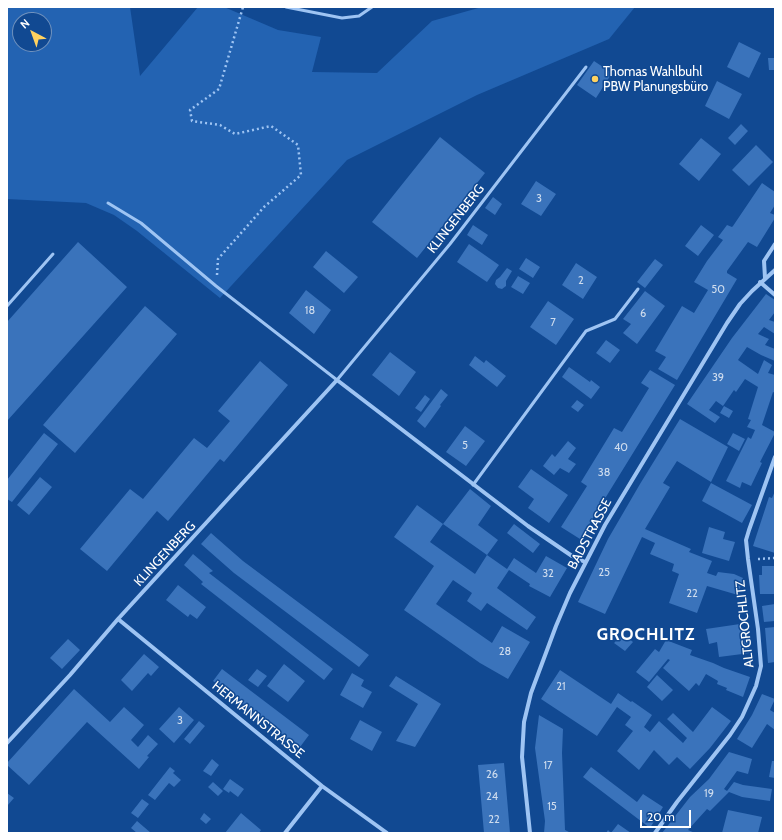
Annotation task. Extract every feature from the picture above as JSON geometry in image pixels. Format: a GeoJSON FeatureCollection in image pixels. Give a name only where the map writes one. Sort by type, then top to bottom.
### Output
{"type":"FeatureCollection","features":[{"type":"Feature","properties":{"kind":"street"},"geometry":{"type":"LineString","coordinates":[[765,278],[764,261],[775,244]]}},
{"type":"Feature","properties":{"kind":"street","name":"BADSTRASSE"},"geometry":{"type":"LineString","coordinates":[[530,833],[522,757],[523,734],[526,711],[531,693],[556,626],[585,562],[611,514],[727,323],[744,299],[760,282],[775,270]]}},
{"type":"Feature","properties":{"kind":"street"},"geometry":{"type":"LineString","coordinates":[[760,282],[775,295]]}},
{"type":"Feature","properties":{"kind":"street"},"geometry":{"type":"LineString","coordinates":[[337,380],[540,535],[572,556],[585,562]]}},
{"type":"Feature","properties":{"kind":"street","name":"KLINGENBERG"},"geometry":{"type":"LineString","coordinates":[[7,743],[70,675],[118,619],[337,380]]}},
{"type":"Feature","properties":{"kind":"street","name":"ALTGROCHLITZ"},"geometry":{"type":"LineString","coordinates":[[655,833],[677,802],[730,735],[742,716],[756,686],[761,666],[758,629],[746,540],[775,457]]}},
{"type":"Feature","properties":{"kind":"street","name":"HERMANNSTRASSE"},"geometry":{"type":"LineString","coordinates":[[118,619],[322,786],[387,833]]}},
{"type":"Feature","properties":{"kind":"street"},"geometry":{"type":"LineString","coordinates":[[285,833],[322,786]]}},
{"type":"Feature","properties":{"kind":"lane"},"geometry":{"type":"LineString","coordinates":[[286,7],[342,18],[359,16],[372,7]]}},
{"type":"Feature","properties":{"kind":"lane","name":"KLINGENBERG"},"geometry":{"type":"LineString","coordinates":[[337,380],[450,244],[586,67]]}},
{"type":"Feature","properties":{"kind":"lane"},"geometry":{"type":"LineString","coordinates":[[108,203],[141,223],[216,286],[337,380]]}},
{"type":"Feature","properties":{"kind":"lane"},"geometry":{"type":"LineString","coordinates":[[7,306],[53,254]]}},
{"type":"Feature","properties":{"kind":"lane"},"geometry":{"type":"LineString","coordinates":[[473,485],[586,331],[615,319],[638,289]]}},
{"type":"Feature","properties":{"kind":"path"},"geometry":{"type":"LineString","coordinates":[[216,286],[218,259],[264,207],[301,176],[298,145],[271,126],[235,134],[220,125],[192,121],[190,110],[219,89],[243,7]]}},
{"type":"Feature","properties":{"kind":"path"},"geometry":{"type":"LineString","coordinates":[[748,559],[775,558]]}},
{"type":"Feature","properties":{"kind":"shaded area"},"geometry":{"type":"Polygon","coordinates":[[[7,7],[130,7],[140,76],[198,7],[224,7],[278,30],[321,37],[312,72],[377,73],[432,21],[482,7],[635,7],[609,39],[477,95],[347,160],[220,298],[137,231],[114,215],[86,203],[7,199],[7,7]]]}},
{"type":"Feature","properties":{"kind":"building"},"geometry":{"type":"Polygon","coordinates":[[[739,42],[761,53],[749,78],[727,67],[739,42]]]}},
{"type":"Feature","properties":{"kind":"building"},"geometry":{"type":"Polygon","coordinates":[[[768,58],[775,58],[775,70],[769,70],[768,58]]]}},
{"type":"Feature","properties":{"kind":"building","name":"Thomas Wahlbuhl PBW Planungsbüro"},"geometry":{"type":"Polygon","coordinates":[[[594,61],[612,73],[596,98],[577,85],[594,61]]]}},
{"type":"Feature","properties":{"kind":"building"},"geometry":{"type":"Polygon","coordinates":[[[717,81],[742,94],[729,119],[705,106],[717,81]]]}},
{"type":"Feature","properties":{"kind":"building"},"geometry":{"type":"Polygon","coordinates":[[[741,124],[748,131],[735,145],[728,138],[741,124]]]}},
{"type":"Feature","properties":{"kind":"building"},"geometry":{"type":"Polygon","coordinates":[[[440,137],[485,173],[417,258],[372,222],[440,137]]]}},
{"type":"Feature","properties":{"kind":"building"},"geometry":{"type":"Polygon","coordinates":[[[701,138],[721,154],[699,181],[679,164],[701,138]]]}},
{"type":"Feature","properties":{"kind":"building"},"geometry":{"type":"Polygon","coordinates":[[[756,145],[773,162],[749,186],[732,170],[756,145]]]}},
{"type":"Feature","properties":{"kind":"building"},"geometry":{"type":"Polygon","coordinates":[[[536,181],[556,194],[541,216],[521,204],[536,181]]]}},
{"type":"Feature","properties":{"kind":"building"},"geometry":{"type":"Polygon","coordinates":[[[762,183],[775,192],[775,205],[770,213],[775,215],[775,218],[757,247],[748,242],[727,271],[727,273],[737,279],[677,380],[658,369],[666,357],[655,351],[682,306],[694,313],[708,290],[694,282],[707,261],[723,240],[718,237],[727,225],[733,226],[762,183]]]}},
{"type":"Feature","properties":{"kind":"building"},"geometry":{"type":"Polygon","coordinates":[[[493,197],[502,204],[495,215],[485,208],[493,197]]]}},
{"type":"Feature","properties":{"kind":"building"},"geometry":{"type":"Polygon","coordinates":[[[473,225],[488,235],[482,245],[467,235],[473,225]]]}},
{"type":"Feature","properties":{"kind":"building"},"geometry":{"type":"Polygon","coordinates":[[[701,225],[714,235],[698,256],[685,246],[701,225]]]}},
{"type":"Feature","properties":{"kind":"building"},"geometry":{"type":"Polygon","coordinates":[[[78,242],[127,287],[7,421],[7,322],[78,242]]]}},
{"type":"Feature","properties":{"kind":"building"},"geometry":{"type":"Polygon","coordinates":[[[469,244],[499,265],[487,282],[457,262],[469,244]]]}},
{"type":"Feature","properties":{"kind":"building"},"geometry":{"type":"Polygon","coordinates":[[[326,251],[358,277],[344,293],[313,267],[326,251]]]}},
{"type":"Feature","properties":{"kind":"building"},"geometry":{"type":"Polygon","coordinates":[[[526,258],[540,267],[533,278],[519,269],[526,258]]]}},
{"type":"Feature","properties":{"kind":"building"},"geometry":{"type":"Polygon","coordinates":[[[655,259],[663,265],[645,288],[637,282],[655,259]]]}},
{"type":"Feature","properties":{"kind":"building"},"geometry":{"type":"Polygon","coordinates":[[[576,263],[597,277],[583,299],[562,285],[576,263]]]}},
{"type":"Feature","properties":{"kind":"building"},"geometry":{"type":"Polygon","coordinates":[[[507,268],[512,271],[506,281],[506,286],[502,289],[498,288],[495,284],[496,280],[507,268]]]}},
{"type":"Feature","properties":{"kind":"building"},"geometry":{"type":"Polygon","coordinates":[[[518,276],[530,283],[523,294],[511,287],[518,276]]]}},
{"type":"Feature","properties":{"kind":"building"},"geometry":{"type":"Polygon","coordinates":[[[306,290],[331,310],[314,334],[289,313],[306,290]]]}},
{"type":"Feature","properties":{"kind":"building"},"geometry":{"type":"Polygon","coordinates":[[[645,291],[665,306],[637,344],[623,333],[631,324],[623,319],[645,291]]]}},
{"type":"Feature","properties":{"kind":"building"},"geometry":{"type":"Polygon","coordinates":[[[766,294],[775,300],[775,312],[769,320],[775,322],[775,334],[764,327],[758,334],[769,339],[765,345],[775,349],[775,361],[747,347],[738,360],[758,374],[764,360],[772,365],[768,373],[775,375],[775,393],[773,392],[762,425],[775,433],[760,462],[762,463],[751,486],[742,482],[740,488],[726,481],[748,437],[751,439],[755,430],[747,427],[751,420],[748,419],[758,387],[745,379],[736,392],[734,390],[723,406],[716,401],[709,410],[720,417],[715,423],[687,404],[732,338],[766,294]]]}},
{"type":"Feature","properties":{"kind":"building"},"geometry":{"type":"Polygon","coordinates":[[[548,301],[574,319],[556,345],[530,327],[548,301]]]}},
{"type":"Feature","properties":{"kind":"building"},"geometry":{"type":"Polygon","coordinates":[[[145,306],[177,334],[75,453],[43,425],[145,306]]]}},
{"type":"Feature","properties":{"kind":"building"},"geometry":{"type":"Polygon","coordinates":[[[606,340],[620,350],[610,363],[596,353],[606,340]]]}},
{"type":"Feature","properties":{"kind":"building"},"geometry":{"type":"Polygon","coordinates":[[[390,352],[416,372],[399,396],[372,375],[390,352]]]}},
{"type":"Feature","properties":{"kind":"building"},"geometry":{"type":"Polygon","coordinates":[[[475,356],[484,363],[486,360],[506,376],[497,387],[469,365],[475,356]]]}},
{"type":"Feature","properties":{"kind":"building"},"geometry":{"type":"Polygon","coordinates":[[[260,361],[288,385],[224,462],[220,459],[168,521],[157,511],[107,571],[80,549],[130,489],[143,499],[194,438],[207,448],[230,421],[218,411],[260,361]]]}},
{"type":"Feature","properties":{"kind":"building"},"geometry":{"type":"Polygon","coordinates":[[[569,367],[590,382],[591,380],[600,387],[591,399],[562,377],[569,367]]]}},
{"type":"Feature","properties":{"kind":"building"},"geometry":{"type":"Polygon","coordinates":[[[650,370],[675,385],[580,539],[561,527],[587,486],[581,482],[614,428],[622,432],[649,388],[641,383],[650,370]]]}},
{"type":"Feature","properties":{"kind":"building"},"geometry":{"type":"Polygon","coordinates":[[[441,389],[448,395],[425,428],[417,421],[441,389]]]}},
{"type":"Feature","properties":{"kind":"building"},"geometry":{"type":"Polygon","coordinates":[[[425,395],[430,399],[421,412],[415,408],[425,395]]]}},
{"type":"Feature","properties":{"kind":"building"},"geometry":{"type":"Polygon","coordinates":[[[577,400],[584,405],[578,412],[571,407],[577,400]]]}},
{"type":"Feature","properties":{"kind":"building"},"geometry":{"type":"Polygon","coordinates":[[[724,406],[733,411],[729,418],[720,413],[724,406]]]}},
{"type":"Feature","properties":{"kind":"building"},"geometry":{"type":"Polygon","coordinates":[[[680,419],[728,447],[711,482],[677,461],[663,483],[670,487],[645,529],[691,549],[689,552],[712,561],[707,573],[716,576],[718,572],[734,574],[743,578],[738,595],[707,586],[697,613],[669,603],[679,574],[672,571],[674,564],[650,554],[655,543],[642,537],[605,614],[578,602],[608,539],[680,419]]]}},
{"type":"Feature","properties":{"kind":"building"},"geometry":{"type":"Polygon","coordinates":[[[465,426],[485,441],[466,466],[446,452],[465,426]]]}},
{"type":"Feature","properties":{"kind":"building"},"geometry":{"type":"Polygon","coordinates":[[[44,433],[58,444],[12,502],[7,499],[7,480],[44,433]]]}},
{"type":"Feature","properties":{"kind":"building"},"geometry":{"type":"Polygon","coordinates":[[[733,433],[745,439],[739,451],[727,444],[733,433]]]}},
{"type":"Feature","properties":{"kind":"building"},"geometry":{"type":"Polygon","coordinates":[[[568,441],[576,448],[568,459],[576,464],[569,473],[560,468],[554,475],[543,466],[552,454],[555,457],[568,441]]]}},
{"type":"Feature","properties":{"kind":"building"},"geometry":{"type":"Polygon","coordinates":[[[531,469],[568,495],[549,523],[528,508],[534,499],[518,487],[531,469]]]}},
{"type":"Feature","properties":{"kind":"building"},"geometry":{"type":"Polygon","coordinates":[[[40,477],[52,487],[29,515],[17,505],[40,477]]]}},
{"type":"Feature","properties":{"kind":"building"},"geometry":{"type":"Polygon","coordinates":[[[711,483],[752,505],[742,523],[702,501],[711,483]]]}},
{"type":"Feature","properties":{"kind":"building"},"geometry":{"type":"Polygon","coordinates":[[[470,489],[491,506],[478,525],[498,540],[487,555],[443,524],[470,489]]]}},
{"type":"Feature","properties":{"kind":"building"},"geometry":{"type":"Polygon","coordinates":[[[775,491],[775,553],[753,546],[769,497],[772,498],[775,491]]]}},
{"type":"Feature","properties":{"kind":"building"},"geometry":{"type":"Polygon","coordinates":[[[417,505],[443,524],[430,542],[475,574],[487,555],[507,569],[514,558],[536,573],[546,556],[567,568],[550,597],[529,586],[530,584],[509,570],[497,588],[536,617],[527,630],[487,603],[481,611],[467,601],[472,593],[453,580],[436,604],[492,643],[502,626],[530,642],[508,679],[480,663],[404,610],[434,566],[394,537],[417,505]]]}},
{"type":"Feature","properties":{"kind":"building"},"geometry":{"type":"Polygon","coordinates":[[[514,524],[540,544],[533,553],[507,533],[514,524]]]}},
{"type":"Feature","properties":{"kind":"building"},"geometry":{"type":"Polygon","coordinates":[[[709,527],[725,532],[723,539],[735,542],[729,561],[702,553],[709,527]]]}},
{"type":"Feature","properties":{"kind":"building"},"geometry":{"type":"Polygon","coordinates":[[[211,533],[243,561],[369,655],[359,667],[234,573],[201,544],[211,533]]]}},
{"type":"Feature","properties":{"kind":"building"},"geometry":{"type":"Polygon","coordinates":[[[193,554],[213,571],[209,573],[333,669],[324,680],[201,584],[203,582],[184,565],[193,554]]]}},
{"type":"Feature","properties":{"kind":"building"},"geometry":{"type":"Polygon","coordinates":[[[762,566],[775,566],[775,594],[760,594],[759,575],[762,575],[762,566]]]}},
{"type":"Feature","properties":{"kind":"building"},"geometry":{"type":"Polygon","coordinates":[[[178,585],[206,607],[197,619],[190,614],[188,617],[166,600],[178,585]]]}},
{"type":"Feature","properties":{"kind":"building"},"geometry":{"type":"Polygon","coordinates":[[[775,604],[775,621],[764,622],[762,606],[775,604]]]}},
{"type":"Feature","properties":{"kind":"building"},"geometry":{"type":"Polygon","coordinates":[[[740,624],[742,639],[747,638],[750,653],[719,657],[717,642],[709,644],[706,629],[740,624]]]}},
{"type":"Feature","properties":{"kind":"building"},"geometry":{"type":"Polygon","coordinates":[[[775,627],[775,662],[768,663],[765,628],[775,627]]]}},
{"type":"Feature","properties":{"kind":"building"},"geometry":{"type":"Polygon","coordinates":[[[623,634],[633,642],[625,651],[614,643],[623,634]]]}},
{"type":"Feature","properties":{"kind":"building"},"geometry":{"type":"Polygon","coordinates":[[[68,639],[80,650],[62,669],[50,658],[68,639]]]}},
{"type":"Feature","properties":{"kind":"building"},"geometry":{"type":"Polygon","coordinates":[[[666,640],[692,650],[690,655],[750,677],[743,697],[726,690],[727,688],[717,684],[718,681],[706,674],[699,686],[696,683],[689,691],[663,668],[670,660],[668,659],[649,682],[636,672],[655,649],[659,652],[666,640]]]}},
{"type":"Feature","properties":{"kind":"building"},"geometry":{"type":"Polygon","coordinates":[[[144,654],[159,667],[151,676],[148,673],[132,691],[121,680],[144,654]]]}},
{"type":"Feature","properties":{"kind":"building"},"geometry":{"type":"Polygon","coordinates":[[[284,664],[305,681],[288,702],[267,686],[284,664]]]}},
{"type":"Feature","properties":{"kind":"building"},"geometry":{"type":"Polygon","coordinates":[[[222,669],[309,735],[297,751],[283,740],[285,737],[213,681],[222,669]]]}},
{"type":"Feature","properties":{"kind":"building"},"geometry":{"type":"Polygon","coordinates":[[[257,669],[267,676],[258,687],[248,680],[257,669]]]}},
{"type":"Feature","properties":{"kind":"building"},"geometry":{"type":"Polygon","coordinates":[[[560,670],[611,704],[618,693],[631,702],[632,701],[652,715],[644,727],[650,732],[659,721],[683,743],[687,738],[667,719],[673,713],[693,732],[712,707],[731,721],[710,748],[690,769],[677,757],[669,765],[654,750],[639,770],[617,751],[633,731],[625,725],[631,717],[617,707],[597,736],[541,699],[560,670]]]}},
{"type":"Feature","properties":{"kind":"building"},"geometry":{"type":"Polygon","coordinates":[[[352,673],[364,680],[361,686],[372,692],[363,708],[340,695],[352,673]]]}},
{"type":"Feature","properties":{"kind":"building"},"geometry":{"type":"Polygon","coordinates":[[[657,675],[673,690],[662,701],[647,687],[657,675]]]}},
{"type":"Feature","properties":{"kind":"building"},"geometry":{"type":"Polygon","coordinates":[[[396,676],[441,704],[415,747],[396,741],[418,704],[389,686],[396,676]]]}},
{"type":"Feature","properties":{"kind":"building"},"geometry":{"type":"Polygon","coordinates":[[[74,689],[110,722],[124,707],[144,725],[131,740],[138,747],[148,735],[158,744],[147,756],[149,757],[139,769],[87,722],[29,785],[7,765],[7,763],[74,689]]]}},
{"type":"Feature","properties":{"kind":"building"},"geometry":{"type":"Polygon","coordinates":[[[762,694],[775,699],[770,710],[775,713],[775,730],[767,724],[752,748],[737,739],[752,715],[762,694]]]}},
{"type":"Feature","properties":{"kind":"building"},"geometry":{"type":"Polygon","coordinates":[[[179,707],[194,720],[174,743],[159,729],[179,707]]]}},
{"type":"Feature","properties":{"kind":"building"},"geometry":{"type":"Polygon","coordinates":[[[539,715],[563,729],[562,753],[565,830],[571,833],[544,833],[545,821],[535,748],[539,715]]]}},
{"type":"Feature","properties":{"kind":"building"},"geometry":{"type":"Polygon","coordinates":[[[360,720],[382,732],[372,751],[350,739],[360,720]]]}},
{"type":"Feature","properties":{"kind":"building"},"geometry":{"type":"Polygon","coordinates":[[[199,721],[205,726],[190,744],[184,739],[199,721]]]}},
{"type":"Feature","properties":{"kind":"building"},"geometry":{"type":"Polygon","coordinates":[[[729,752],[752,759],[748,774],[737,771],[724,789],[727,791],[734,782],[743,785],[772,789],[770,801],[742,797],[729,792],[710,811],[707,809],[688,830],[695,833],[662,833],[690,797],[709,779],[729,752]]]}},
{"type":"Feature","properties":{"kind":"building"},"geometry":{"type":"Polygon","coordinates":[[[212,759],[219,765],[211,776],[203,771],[212,759]]]}},
{"type":"Feature","properties":{"kind":"building"},"geometry":{"type":"Polygon","coordinates":[[[772,761],[775,761],[775,778],[769,777],[772,761]]]}},
{"type":"Feature","properties":{"kind":"building"},"geometry":{"type":"Polygon","coordinates":[[[504,763],[510,833],[484,833],[478,765],[504,763]]]}},
{"type":"Feature","properties":{"kind":"building"},"geometry":{"type":"Polygon","coordinates":[[[170,767],[175,771],[173,773],[181,780],[174,787],[169,783],[155,800],[148,795],[170,767]]]}},
{"type":"Feature","properties":{"kind":"building"},"geometry":{"type":"Polygon","coordinates":[[[591,767],[637,802],[643,794],[663,807],[650,828],[583,777],[591,767]]]}},
{"type":"Feature","properties":{"kind":"building"},"geometry":{"type":"Polygon","coordinates":[[[230,779],[244,789],[238,797],[230,791],[229,793],[223,789],[230,779]]]}},
{"type":"Feature","properties":{"kind":"building"},"geometry":{"type":"Polygon","coordinates":[[[213,782],[223,791],[218,796],[208,787],[213,782]]]}},
{"type":"Feature","properties":{"kind":"building"},"geometry":{"type":"Polygon","coordinates":[[[7,793],[14,798],[7,806],[7,793]]]}},
{"type":"Feature","properties":{"kind":"building"},"geometry":{"type":"Polygon","coordinates":[[[142,799],[149,804],[138,818],[131,813],[142,799]]]}},
{"type":"Feature","properties":{"kind":"building"},"geometry":{"type":"Polygon","coordinates":[[[728,810],[762,817],[758,833],[722,833],[728,810]]]}},
{"type":"Feature","properties":{"kind":"building"},"geometry":{"type":"Polygon","coordinates":[[[204,813],[211,819],[206,824],[200,819],[204,813]]]}},
{"type":"Feature","properties":{"kind":"building"},"geometry":{"type":"Polygon","coordinates":[[[241,813],[261,830],[259,833],[225,833],[241,813]]]}},
{"type":"Feature","properties":{"kind":"building"},"geometry":{"type":"Polygon","coordinates":[[[137,821],[151,833],[137,833],[131,828],[137,821]]]}},
{"type":"Feature","properties":{"kind":"building"},"geometry":{"type":"Polygon","coordinates":[[[618,824],[631,833],[611,833],[618,824]]]}},
{"type":"Feature","properties":{"kind":"place","name":"Thomas Wahlbuhl PBW Planungsbüro"},"geometry":{"type":"Point","coordinates":[595,79]}},
{"type":"Feature","properties":{"kind":"district","name":"GROCHLITZ"},"geometry":{"type":"Point","coordinates":[646,635]}}]}
